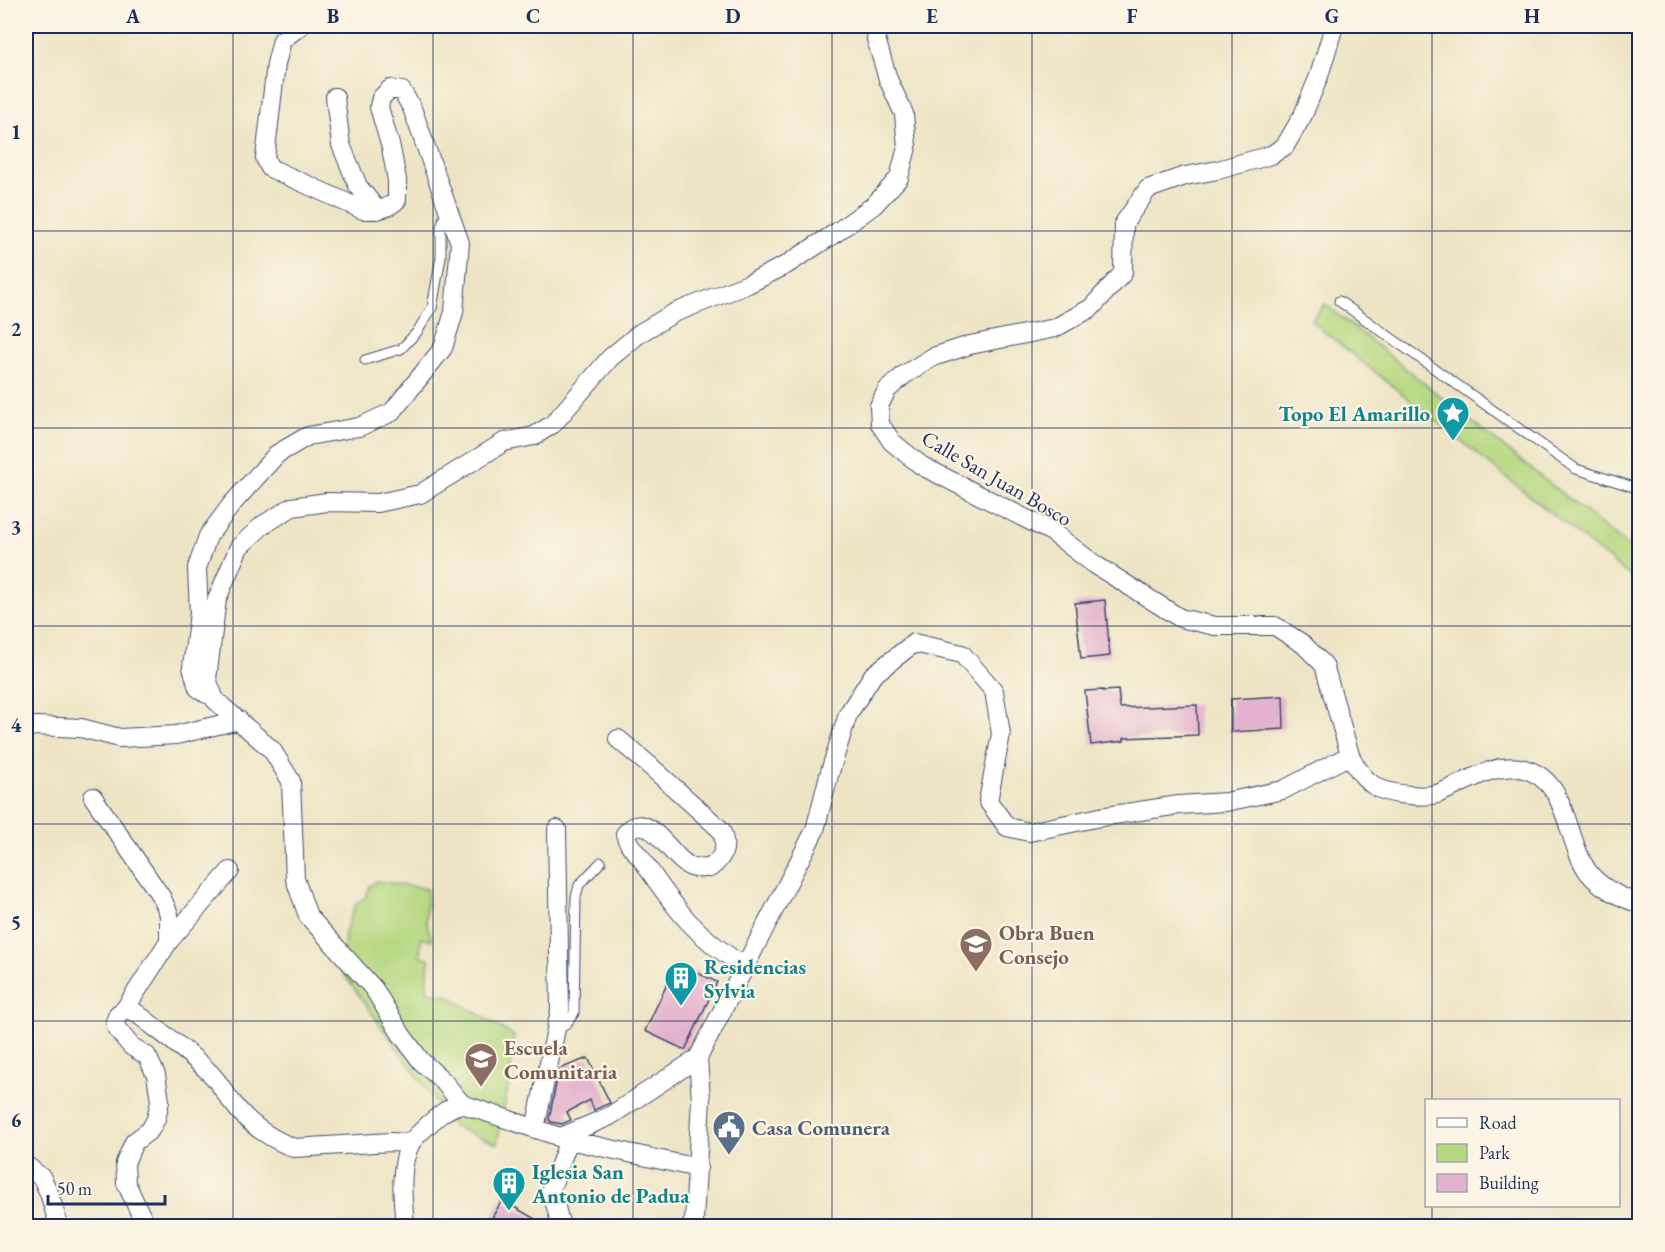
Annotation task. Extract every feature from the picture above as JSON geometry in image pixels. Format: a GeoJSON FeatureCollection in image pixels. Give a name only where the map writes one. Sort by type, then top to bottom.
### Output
{"type":"FeatureCollection","features":[{"type":"Feature","properties":{"kind":"street"},"geometry":{"type":"LineString","coordinates":[[300,26],[282,40],[276,64],[265,158],[270,168],[363,210],[377,210],[390,206],[397,200],[397,180],[391,148],[379,107],[381,98],[390,89],[402,91],[412,108],[460,243],[454,312],[443,348],[392,412],[359,427],[308,436],[277,454],[232,504],[208,536],[197,568],[199,613],[192,667],[198,688],[239,720],[272,750],[291,781],[295,879],[308,916],[374,989],[401,1034],[421,1061],[443,1081],[462,1104],[564,1139],[698,1168]]}},
{"type":"Feature","properties":{"kind":"street"},"geometry":{"type":"LineString","coordinates":[[215,700],[207,679],[217,600],[239,547],[263,525],[292,507],[327,502],[378,503],[420,494],[504,442],[534,436],[553,424],[610,358],[640,333],[674,314],[748,284],[786,265],[874,205],[899,178],[907,147],[904,114],[888,79],[876,39],[879,26]]}},
{"type":"Feature","properties":{"kind":"street","name":"Calle San Juan Bosco"},"geometry":{"type":"LineString","coordinates":[[1334,26],[1319,76],[1303,115],[1285,146],[1271,154],[1218,170],[1185,176],[1148,189],[1124,223],[1123,273],[1091,308],[1055,328],[970,345],[933,357],[904,375],[887,390],[879,406],[880,424],[892,442],[922,466],[1052,532],[1094,564],[1180,618],[1215,626],[1275,626],[1303,644],[1324,665],[1350,755],[1357,770],[1372,786],[1388,793],[1435,795],[1498,768],[1523,769],[1544,777],[1559,798],[1578,853],[1590,874],[1619,897],[1640,904]]}},
{"type":"Feature","properties":{"kind":"street"},"geometry":{"type":"LineString","coordinates":[[335,97],[341,145],[358,186],[377,210]]}},
{"type":"Feature","properties":{"kind":"street"},"geometry":{"type":"LineString","coordinates":[[561,1227],[551,1189],[564,1139],[610,1116],[698,1058],[815,830],[848,714],[873,675],[914,643],[962,654],[994,691],[1001,734],[988,801],[1006,827],[1029,832],[1100,817],[1179,805],[1226,802],[1284,790],[1350,755]]}},
{"type":"Feature","properties":{"kind":"street"},"geometry":{"type":"LineString","coordinates":[[26,728],[36,726],[81,728],[120,738],[176,735],[239,720]]}},
{"type":"Feature","properties":{"kind":"street"},"geometry":{"type":"LineString","coordinates":[[618,739],[721,830],[725,840],[725,851],[720,860],[710,868],[689,866],[647,826],[637,825],[624,834],[627,843],[639,855],[675,909],[723,954],[746,967]]}},
{"type":"Feature","properties":{"kind":"street"},"geometry":{"type":"LineString","coordinates":[[93,797],[162,898],[169,914],[169,941]]}},
{"type":"Feature","properties":{"kind":"street"},"geometry":{"type":"LineString","coordinates":[[535,1129],[560,1010],[557,829]]}},
{"type":"Feature","properties":{"kind":"street"},"geometry":{"type":"LineString","coordinates":[[146,1227],[126,1183],[125,1163],[134,1142],[150,1130],[156,1119],[160,1101],[156,1075],[147,1056],[130,1046],[117,1029],[115,1022],[118,1014],[125,1009],[169,941],[230,871]]}},
{"type":"Feature","properties":{"kind":"street"},"geometry":{"type":"LineString","coordinates":[[125,1009],[135,1012],[196,1060],[222,1086],[231,1102],[249,1122],[279,1143],[294,1148],[391,1142],[411,1143]]}},
{"type":"Feature","properties":{"kind":"street"},"geometry":{"type":"LineString","coordinates":[[691,1227],[694,1220],[701,1100],[698,1058]]}},
{"type":"Feature","properties":{"kind":"street"},"geometry":{"type":"LineString","coordinates":[[405,1227],[402,1186],[404,1167],[411,1143],[435,1119],[451,1107],[462,1104]]}},
{"type":"Feature","properties":{"kind":"street"},"geometry":{"type":"LineString","coordinates":[[26,1165],[42,1179],[49,1193],[59,1227]]}},
{"type":"Feature","properties":{"kind":"lane"},"geometry":{"type":"LineString","coordinates":[[365,360],[401,350],[417,332],[432,308],[441,257],[441,227],[448,206]]}},
{"type":"Feature","properties":{"kind":"lane"},"geometry":{"type":"LineString","coordinates":[[1339,301],[1576,469],[1640,489]]}},
{"type":"Feature","properties":{"kind":"lane"},"geometry":{"type":"LineString","coordinates":[[555,1029],[567,1023],[574,1013],[576,897],[579,885],[601,861]]}},
{"type":"Feature","properties":{"kind":"green space"},"geometry":{"type":"Polygon","coordinates":[[[1325,304],[1639,555],[1639,567],[1631,577],[1311,321],[1325,304]]]}},
{"type":"Feature","properties":{"kind":"green space"},"geometry":{"type":"Polygon","coordinates":[[[377,881],[427,889],[426,921],[432,940],[421,938],[420,956],[429,958],[427,992],[447,995],[514,1036],[510,1077],[497,1144],[454,1127],[335,962],[344,953],[345,932],[356,904],[366,897],[370,886],[377,881]]]}},
{"type":"Feature","properties":{"kind":"building"},"geometry":{"type":"Polygon","coordinates":[[[1105,600],[1110,656],[1081,659],[1075,603],[1105,600]]]}},
{"type":"Feature","properties":{"kind":"building"},"geometry":{"type":"Polygon","coordinates":[[[1118,690],[1120,708],[1197,705],[1198,735],[1124,738],[1124,741],[1091,745],[1085,691],[1118,690]]]}},
{"type":"Feature","properties":{"kind":"building"},"geometry":{"type":"Polygon","coordinates":[[[1283,696],[1284,729],[1231,732],[1231,699],[1283,696]]]}},
{"type":"Feature","properties":{"kind":"building","name":"Residencias Sylvia"},"geometry":{"type":"Polygon","coordinates":[[[677,963],[717,982],[685,1050],[645,1031],[677,963]]]}},
{"type":"Feature","properties":{"kind":"building"},"geometry":{"type":"Polygon","coordinates":[[[588,1058],[610,1103],[594,1110],[590,1100],[567,1112],[571,1120],[562,1124],[551,1122],[549,1119],[559,1069],[588,1058]]]}},
{"type":"Feature","properties":{"kind":"building","name":"Iglesia San Antonio de Padua"},"geometry":{"type":"Polygon","coordinates":[[[502,1200],[549,1227],[487,1227],[502,1200]]]}},
{"type":"Feature","properties":{"kind":"place","name":"Topo El Amarillo"},"geometry":{"type":"Point","coordinates":[1453,442]}},
{"type":"Feature","properties":{"kind":"place","name":"Obra Buen Consejo"},"geometry":{"type":"Point","coordinates":[976,973]}},
{"type":"Feature","properties":{"kind":"place","name":"Residencias Sylvia"},"geometry":{"type":"Point","coordinates":[681,1007]}},
{"type":"Feature","properties":{"kind":"place","name":"Escuela Comunitaria"},"geometry":{"type":"Point","coordinates":[481,1088]}},
{"type":"Feature","properties":{"kind":"place","name":"Casa Comunera"},"geometry":{"type":"Point","coordinates":[729,1156]}},
{"type":"Feature","properties":{"kind":"place","name":"Iglesia San Antonio de Padua"},"geometry":{"type":"Point","coordinates":[509,1212]}}]}
